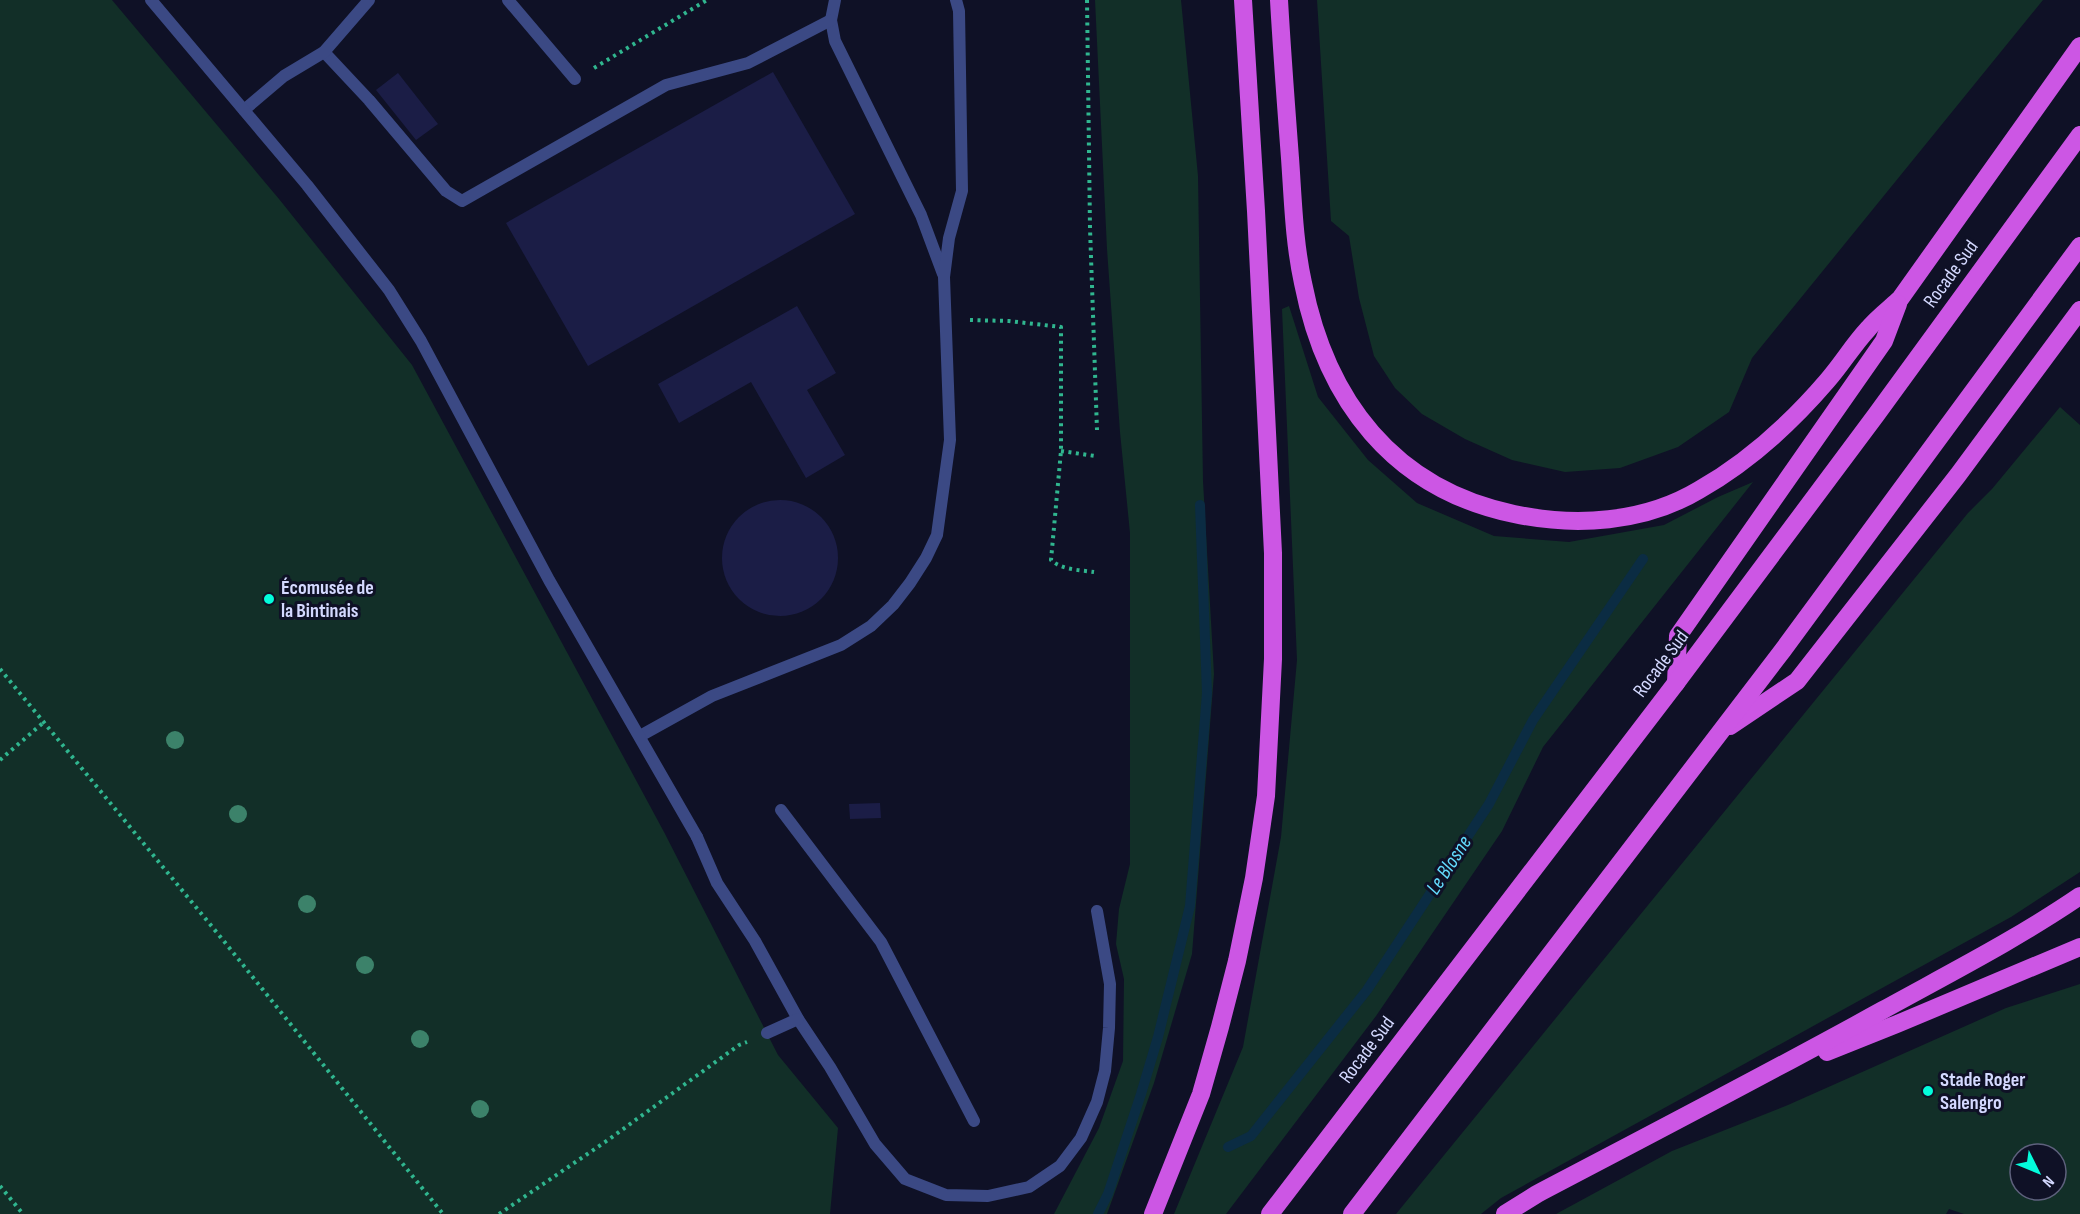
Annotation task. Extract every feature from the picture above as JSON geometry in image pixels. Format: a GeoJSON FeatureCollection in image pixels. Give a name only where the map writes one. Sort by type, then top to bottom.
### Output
{"type":"FeatureCollection","features":[{"type":"Feature","properties":{"kind":"highway"},"geometry":{"type":"LineString","coordinates":[[1153,1214],[1201,1094],[1220,1027],[1237,961],[1254,878],[1266,796],[1273,659],[1273,553],[1243,0]]}},
{"type":"Feature","properties":{"kind":"highway"},"geometry":{"type":"LineString","coordinates":[[1279,0],[1298,251],[1303,284],[1327,364],[1343,394],[1381,444],[1402,464],[1434,486],[1464,500],[1498,511],[1556,520],[1605,520],[1644,513],[1671,505],[1734,468],[1773,436],[1829,379],[1869,328],[1900,300],[2080,46]]}},
{"type":"Feature","properties":{"kind":"highway","name":"Rocade Sud"},"geometry":{"type":"LineString","coordinates":[[1270,1214],[1676,683],[1876,415],[2080,135]]}},
{"type":"Feature","properties":{"kind":"highway"},"geometry":{"type":"LineString","coordinates":[[1352,1214],[1783,650],[2080,246]]}},
{"type":"Feature","properties":{"kind":"highway"},"geometry":{"type":"LineString","coordinates":[[1676,683],[1678,636],[1884,341],[1900,300]]}},
{"type":"Feature","properties":{"kind":"highway"},"geometry":{"type":"LineString","coordinates":[[1716,736],[1797,681],[1958,475],[2080,310]]}},
{"type":"Feature","properties":{"kind":"highway"},"geometry":{"type":"LineString","coordinates":[[1505,1214],[1538,1194],[1974,961],[2037,925],[2080,896]]}},
{"type":"Feature","properties":{"kind":"highway"},"geometry":{"type":"LineString","coordinates":[[1758,1078],[1897,1024],[2080,947]]}},
{"type":"Feature","properties":{"kind":"street"},"geometry":{"type":"LineString","coordinates":[[151,0],[314,193],[389,290],[421,341],[549,580],[697,837],[717,883],[755,941],[798,1019],[830,1067],[875,1144],[905,1179],[946,1195],[988,1196],[1029,1187],[1060,1166],[1081,1138],[1098,1102],[1106,1071],[1110,984],[1097,911]]}},
{"type":"Feature","properties":{"kind":"street"},"geometry":{"type":"LineString","coordinates":[[244,110],[284,76],[324,52],[369,0]]}},
{"type":"Feature","properties":{"kind":"street"},"geometry":{"type":"LineString","coordinates":[[508,0],[575,79]]}},
{"type":"Feature","properties":{"kind":"street"},"geometry":{"type":"LineString","coordinates":[[835,0],[831,20],[836,41],[921,215],[944,278]]}},
{"type":"Feature","properties":{"kind":"street"},"geometry":{"type":"LineString","coordinates":[[640,736],[712,696],[842,645],[871,626],[893,605],[910,584],[937,535],[950,440],[944,278],[949,238],[962,191],[959,11],[956,0]]}},
{"type":"Feature","properties":{"kind":"street"},"geometry":{"type":"LineString","coordinates":[[324,52],[369,100],[446,191],[462,201],[666,85],[748,63],[831,20]]}},
{"type":"Feature","properties":{"kind":"street"},"geometry":{"type":"LineString","coordinates":[[781,810],[881,942],[974,1121]]}},
{"type":"Feature","properties":{"kind":"street"},"geometry":{"type":"LineString","coordinates":[[767,1033],[798,1019]]}},
{"type":"Feature","properties":{"kind":"path"},"geometry":{"type":"LineString","coordinates":[[575,79],[706,0]]}},
{"type":"Feature","properties":{"kind":"path"},"geometry":{"type":"LineString","coordinates":[[1087,0],[1090,228],[1097,430]]}},
{"type":"Feature","properties":{"kind":"path"},"geometry":{"type":"LineString","coordinates":[[946,319],[1009,321],[1061,327],[1061,452],[1051,560],[1056,565],[1094,572]]}},
{"type":"Feature","properties":{"kind":"path"},"geometry":{"type":"LineString","coordinates":[[1061,452],[1095,456]]}},
{"type":"Feature","properties":{"kind":"path"},"geometry":{"type":"LineString","coordinates":[[0,669],[223,940],[443,1214]]}},
{"type":"Feature","properties":{"kind":"path"},"geometry":{"type":"LineString","coordinates":[[0,760],[44,722]]}},
{"type":"Feature","properties":{"kind":"path"},"geometry":{"type":"LineString","coordinates":[[499,1214],[608,1140],[740,1045],[767,1033]]}},
{"type":"Feature","properties":{"kind":"path"},"geometry":{"type":"LineString","coordinates":[[0,1186],[23,1214]]}},
{"type":"Feature","properties":{"kind":"green space","name":"Écomusée de la Bintinais"},"geometry":{"type":"Polygon","coordinates":[[[0,0],[112,0],[279,199],[412,365],[664,832],[778,1055],[838,1128],[830,1214],[0,1214],[0,0]]]}},
{"type":"Feature","properties":{"kind":"green space"},"geometry":{"type":"Polygon","coordinates":[[[1095,0],[1181,0],[1198,176],[1203,481],[1214,674],[1192,954],[1154,1083],[1107,1214],[1054,1214],[1099,1128],[1123,1061],[1124,979],[1116,944],[1119,909],[1130,864],[1130,533],[1120,432],[1107,249],[1095,0]]]}},
{"type":"Feature","properties":{"kind":"green space"},"geometry":{"type":"Polygon","coordinates":[[[1317,0],[2043,0],[1752,358],[1729,412],[1678,447],[1620,468],[1565,472],[1512,460],[1465,439],[1422,414],[1395,388],[1374,356],[1359,298],[1349,236],[1331,221],[1317,0]]]}},
{"type":"Feature","properties":{"kind":"green space"},"geometry":{"type":"Polygon","coordinates":[[[1289,306],[1318,397],[1368,460],[1417,503],[1494,536],[1569,542],[1664,525],[1753,482],[1543,747],[1502,831],[1376,1016],[1226,1214],[1174,1214],[1243,1047],[1281,837],[1297,660],[1282,309],[1289,306]]]}},
{"type":"Feature","properties":{"kind":"green space"},"geometry":{"type":"Polygon","coordinates":[[[2060,407],[2080,425],[2080,872],[2011,917],[1501,1198],[1481,1214],[1396,1214],[1968,513],[1992,489],[2060,407]]]}},
{"type":"Feature","properties":{"kind":"green space","name":"Stade Roger Salengro"},"geometry":{"type":"Polygon","coordinates":[[[2080,984],[2080,1214],[1964,1214],[1949,1209],[1946,1214],[1556,1214],[1672,1151],[1788,1105],[2006,1008],[2080,984]]]}},
{"type":"Feature","properties":{"kind":"building"},"geometry":{"type":"Polygon","coordinates":[[[773,72],[855,214],[588,366],[506,223],[773,72]]]}},
{"type":"Feature","properties":{"kind":"building"},"geometry":{"type":"Polygon","coordinates":[[[398,73],[438,124],[416,140],[376,90],[398,73]]]}},
{"type":"Feature","properties":{"kind":"building"},"geometry":{"type":"Polygon","coordinates":[[[797,306],[836,373],[807,390],[845,455],[806,478],[751,382],[679,423],[658,384],[797,306]]]}},
{"type":"Feature","properties":{"kind":"building"},"geometry":{"type":"Polygon","coordinates":[[[780,500],[802,504],[821,517],[834,536],[838,558],[834,580],[821,599],[802,612],[780,616],[758,612],[739,599],[726,580],[722,558],[726,536],[739,517],[758,504],[780,500]]]}},
{"type":"Feature","properties":{"kind":"building"},"geometry":{"type":"Polygon","coordinates":[[[880,803],[881,818],[850,819],[849,804],[880,803]]]}},
{"type":"Feature","properties":{"kind":"waterway"},"geometry":{"type":"LineString","coordinates":[[1098,1214],[1108,1194],[1141,1094],[1158,1037],[1190,906],[1207,693],[1200,505]]}},
{"type":"Feature","properties":{"kind":"waterway","name":"Le Blosne"},"geometry":{"type":"LineString","coordinates":[[1228,1147],[1251,1136],[1367,990],[1489,804],[1533,720],[1643,559]]}},
{"type":"Feature","properties":{"kind":"place","name":"Écomusée de la Bintinais"},"geometry":{"type":"Point","coordinates":[269,599]}},
{"type":"Feature","properties":{"kind":"place","name":"Stade Roger Salengro"},"geometry":{"type":"Point","coordinates":[1928,1091]}}]}
